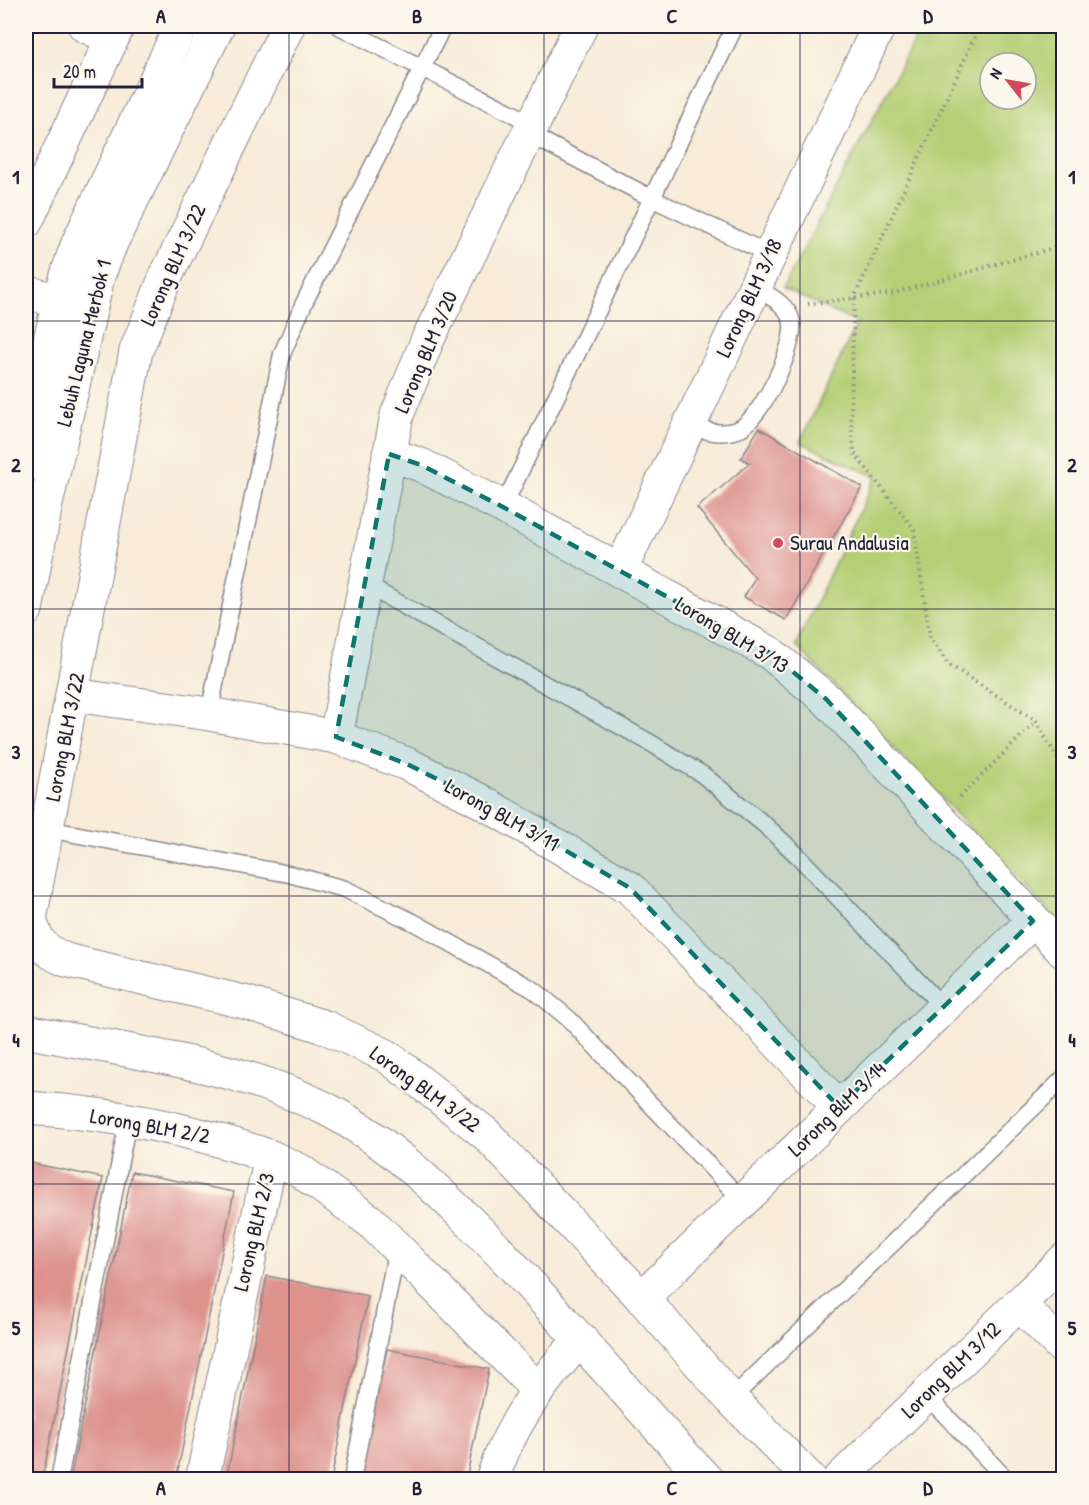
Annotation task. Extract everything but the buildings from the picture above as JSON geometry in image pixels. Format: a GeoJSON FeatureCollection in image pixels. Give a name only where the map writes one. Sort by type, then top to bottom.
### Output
{"type":"FeatureCollection","features":[{"type":"Feature","properties":{"kind":"street","name":"Lebuh Laguna Merbok 1"},"geometry":{"type":"LineString","coordinates":[[26,610],[73,306],[78,243],[181,26]]}},
{"type":"Feature","properties":{"kind":"street","name":"Lebuh Laguna Merbok 1"},"geometry":{"type":"LineString","coordinates":[[26,465],[73,306],[111,243],[218,26]]}},
{"type":"Feature","properties":{"kind":"street","name":"Lorong BLM 3/22"},"geometry":{"type":"LineString","coordinates":[[288,26],[165,276],[140,340],[130,382],[74,694],[30,919],[34,935],[50,953],[66,960],[254,1005],[325,1027],[387,1056],[486,1134],[642,1298],[731,1399],[812,1479]]}},
{"type":"Feature","properties":{"kind":"street","name":"Lorong BLM 3/20"},"geometry":{"type":"LineString","coordinates":[[336,737],[397,415],[412,375],[582,26]]}},
{"type":"Feature","properties":{"kind":"street","name":"Lorong BLM 3/18"},"geometry":{"type":"LineString","coordinates":[[620,571],[879,26]]}},
{"type":"Feature","properties":{"kind":"street"},"geometry":{"type":"LineString","coordinates":[[26,222],[105,30]]}},
{"type":"Feature","properties":{"kind":"street"},"geometry":{"type":"LineString","coordinates":[[26,292],[73,306]]}},
{"type":"Feature","properties":{"kind":"street","name":"Lorong BLM 3/13"},"geometry":{"type":"LineString","coordinates":[[389,454],[421,465],[503,507],[770,653],[826,699],[1064,952]]}},
{"type":"Feature","properties":{"kind":"street","name":"Lorong BLM 3/11"},"geometry":{"type":"LineString","coordinates":[[74,694],[209,714],[336,737],[407,764],[467,794],[630,888],[839,1107]]}},
{"type":"Feature","properties":{"kind":"street","name":"Lorong BLM 3/14"},"geometry":{"type":"LineString","coordinates":[[642,1298],[1033,921]]}},
{"type":"Feature","properties":{"kind":"street"},"geometry":{"type":"LineString","coordinates":[[26,1031],[217,1070],[290,1092],[329,1110],[370,1136],[415,1171],[465,1217],[581,1338],[707,1479]]}},
{"type":"Feature","properties":{"kind":"street","name":"Lorong BLM 2/2"},"geometry":{"type":"LineString","coordinates":[[26,1108],[128,1120],[223,1139],[271,1157]]}},
{"type":"Feature","properties":{"kind":"street","name":"Lorong BLM 2/3"},"geometry":{"type":"LineString","coordinates":[[202,1479],[271,1157],[299,1170],[340,1198],[397,1248],[538,1390]]}},
{"type":"Feature","properties":{"kind":"street","name":"Lorong BLM 3/12"},"geometry":{"type":"LineString","coordinates":[[839,1479],[1064,1260]]}},
{"type":"Feature","properties":{"kind":"street"},"geometry":{"type":"LineString","coordinates":[[1019,1304],[1064,1349]]}},
{"type":"Feature","properties":{"kind":"street"},"geometry":{"type":"LineString","coordinates":[[492,1479],[517,1422],[538,1390],[581,1338]]}},
{"type":"Feature","properties":{"kind":"lane"},"geometry":{"type":"LineString","coordinates":[[339,26],[423,68],[651,198],[769,254]]}},
{"type":"Feature","properties":{"kind":"lane"},"geometry":{"type":"LineString","coordinates":[[209,714],[282,354],[304,303],[443,26]]}},
{"type":"Feature","properties":{"kind":"lane"},"geometry":{"type":"LineString","coordinates":[[503,507],[735,26]]}},
{"type":"Feature","properties":{"kind":"lane"},"geometry":{"type":"LineString","coordinates":[[688,426],[721,434],[740,430],[762,404],[783,364],[792,337],[792,320],[786,307],[754,286]]}},
{"type":"Feature","properties":{"kind":"lane"},"geometry":{"type":"LineString","coordinates":[[366,585],[650,742],[703,775],[765,825],[797,855],[943,1007]]}},
{"type":"Feature","properties":{"kind":"lane"},"geometry":{"type":"LineString","coordinates":[[47,829],[289,874],[345,889],[415,923],[534,990],[569,1019],[743,1201]]}},
{"type":"Feature","properties":{"kind":"lane"},"geometry":{"type":"LineString","coordinates":[[731,1399],[1064,1078]]}},
{"type":"Feature","properties":{"kind":"lane"},"geometry":{"type":"LineString","coordinates":[[59,1479],[128,1120]]}},
{"type":"Feature","properties":{"kind":"lane"},"geometry":{"type":"LineString","coordinates":[[352,1479],[397,1248]]}},
{"type":"Feature","properties":{"kind":"lane"},"geometry":{"type":"LineString","coordinates":[[926,1395],[1007,1479]]}},
{"type":"Feature","properties":{"kind":"path"},"geometry":{"type":"LineString","coordinates":[[980,26],[854,298],[850,410],[854,453],[914,529],[930,637],[948,664],[1036,722],[1064,770]]}},
{"type":"Feature","properties":{"kind":"path"},"geometry":{"type":"LineString","coordinates":[[786,307],[895,293],[1064,245]]}},
{"type":"Feature","properties":{"kind":"path"},"geometry":{"type":"LineString","coordinates":[[937,819],[1036,722]]}},
{"type":"Feature","properties":{"kind":"highlighted area"},"geometry":{"type":"Polygon","coordinates":[[[389,454],[421,465],[503,507],[770,653],[826,699],[1033,921],[839,1107],[630,888],[477,799],[407,764],[336,737],[389,454]]]}},
{"type":"Feature","properties":{"kind":"green space"},"geometry":{"type":"Polygon","coordinates":[[[922,26],[1063,26],[1063,926],[796,645],[876,477],[800,442],[857,323],[783,288],[922,26]]]}},
{"type":"Feature","properties":{"kind":"place","name":"Surau Andalusia"},"geometry":{"type":"Point","coordinates":[778,543]}}]}
